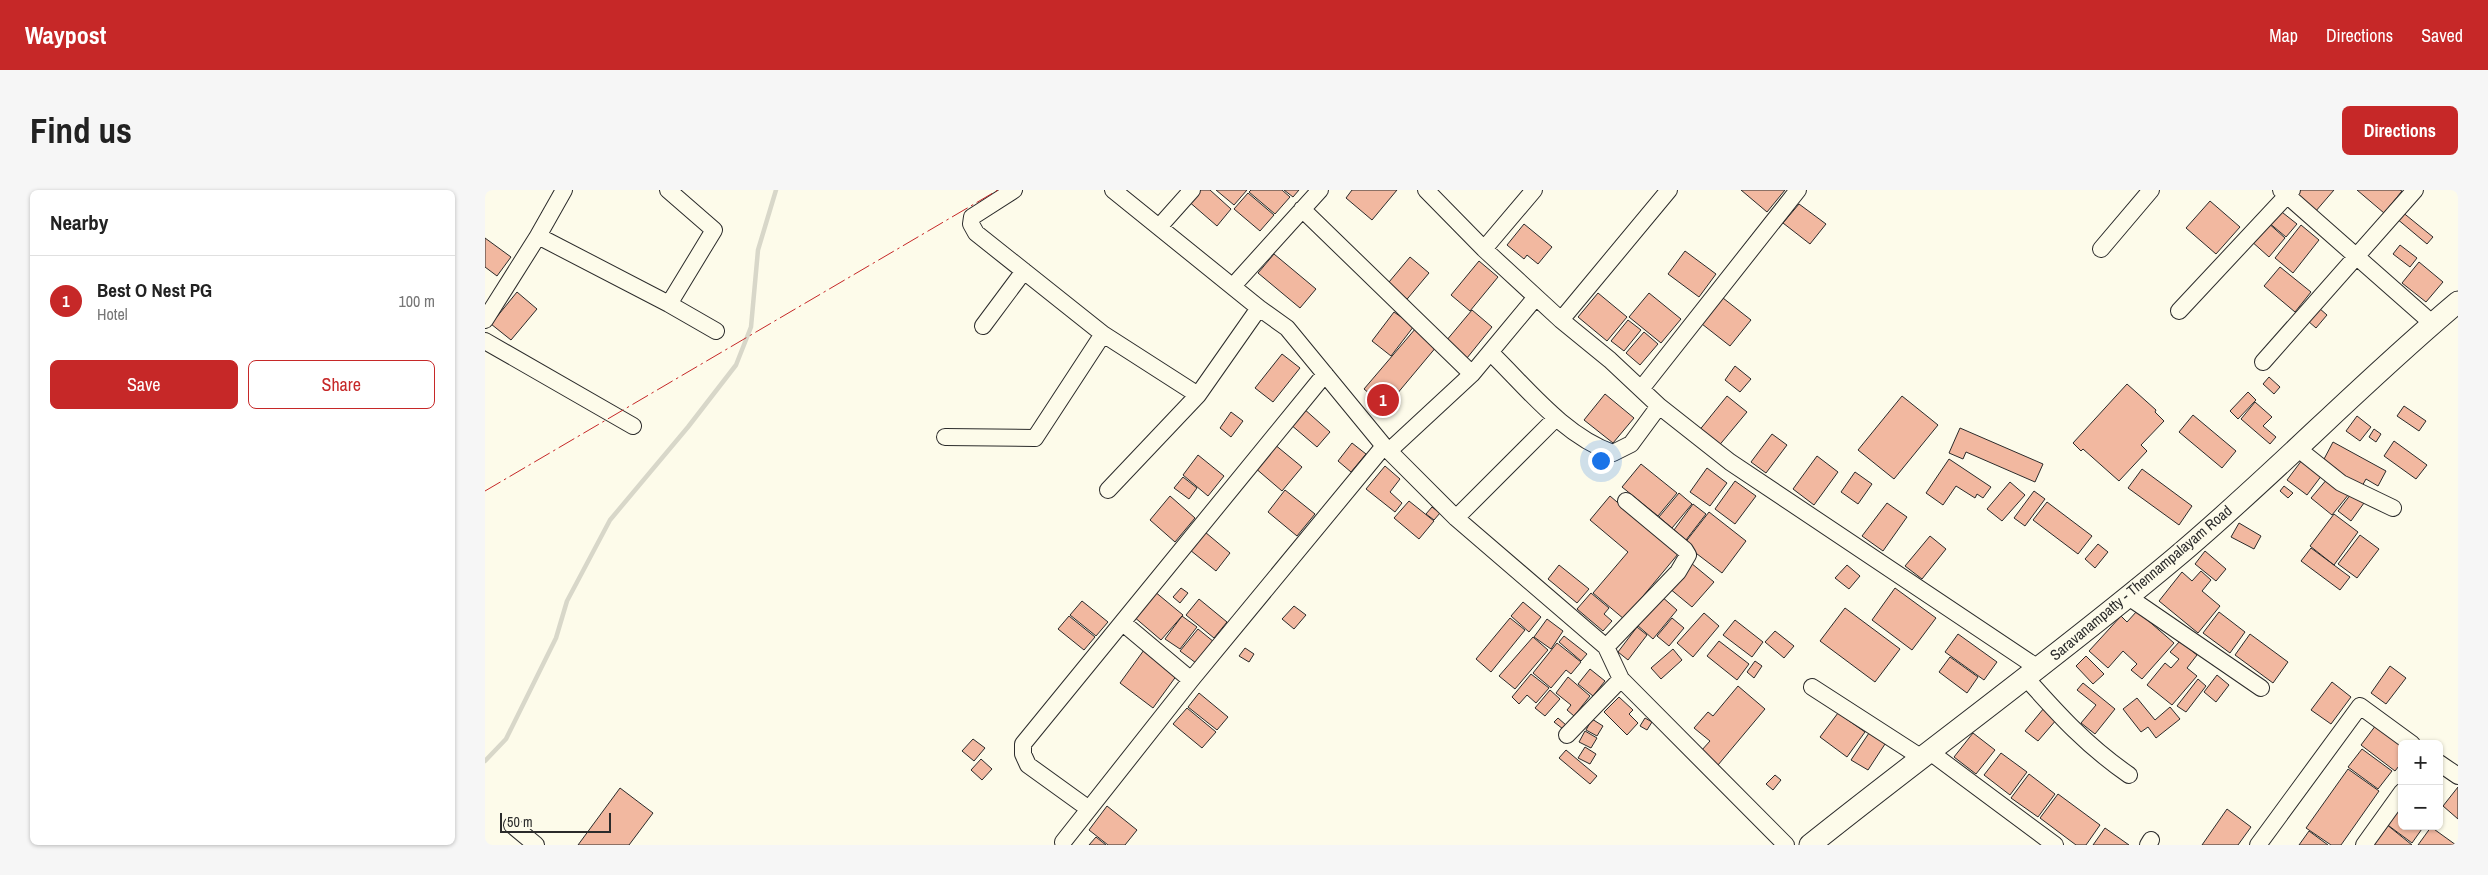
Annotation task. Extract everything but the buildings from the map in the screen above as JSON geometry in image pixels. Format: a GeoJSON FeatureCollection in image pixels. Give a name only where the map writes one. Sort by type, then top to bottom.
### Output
{"type":"FeatureCollection","features":[{"type":"Feature","properties":{"kind":"main road","name":"Saravanampatty - Thennampalayam Road"},"geometry":{"type":"LineString","coordinates":[[1809,845],[2032,673],[2174,559],[2458,302]]}},
{"type":"Feature","properties":{"kind":"street"},"geometry":{"type":"LineString","coordinates":[[485,320],[538,236],[564,190]]}},
{"type":"Feature","properties":{"kind":"street"},"geometry":{"type":"LineString","coordinates":[[668,190],[714,230],[669,304]]}},
{"type":"Feature","properties":{"kind":"street"},"geometry":{"type":"LineString","coordinates":[[1014,190],[972,217],[971,224],[976,233],[1103,334],[1197,395]]}},
{"type":"Feature","properties":{"kind":"street"},"geometry":{"type":"LineString","coordinates":[[1113,190],[1259,308],[1287,328],[1387,448],[1456,518],[1606,647],[1621,680],[1786,845]]}},
{"type":"Feature","properties":{"kind":"street"},"geometry":{"type":"LineString","coordinates":[[1159,227],[1192,190]]}},
{"type":"Feature","properties":{"kind":"street"},"geometry":{"type":"LineString","coordinates":[[1233,286],[1320,190]]}},
{"type":"Feature","properties":{"kind":"street"},"geometry":{"type":"LineString","coordinates":[[1426,190],[1484,249],[1561,320],[1610,360],[1659,406],[1730,462],[2032,673],[2074,732],[2099,755],[2129,775]]}},
{"type":"Feature","properties":{"kind":"street"},"geometry":{"type":"LineString","coordinates":[[1484,249],[1534,190]]}},
{"type":"Feature","properties":{"kind":"street"},"geometry":{"type":"LineString","coordinates":[[1561,320],[1669,190]]}},
{"type":"Feature","properties":{"kind":"street"},"geometry":{"type":"LineString","coordinates":[[1641,389],[1798,190]]}},
{"type":"Feature","properties":{"kind":"street"},"geometry":{"type":"LineString","coordinates":[[2101,249],[2151,190]]}},
{"type":"Feature","properties":{"kind":"street"},"geometry":{"type":"LineString","coordinates":[[2263,362],[2415,190]]}},
{"type":"Feature","properties":{"kind":"street"},"geometry":{"type":"LineString","coordinates":[[2179,311],[2287,192],[2433,324]]}},
{"type":"Feature","properties":{"kind":"street"},"geometry":{"type":"LineString","coordinates":[[1302,209],[1471,374]]}},
{"type":"Feature","properties":{"kind":"street"},"geometry":{"type":"LineString","coordinates":[[538,236],[669,304],[716,331]]}},
{"type":"Feature","properties":{"kind":"street"},"geometry":{"type":"LineString","coordinates":[[983,326],[1024,271]]}},
{"type":"Feature","properties":{"kind":"street"},"geometry":{"type":"LineString","coordinates":[[1063,842],[1191,680],[1387,448],[1471,374],[1491,353],[1536,297]]}},
{"type":"Feature","properties":{"kind":"street"},"geometry":{"type":"LineString","coordinates":[[1108,490],[1197,395],[1259,308]]}},
{"type":"Feature","properties":{"kind":"street"},"geometry":{"type":"LineString","coordinates":[[945,437],[1035,438],[1103,334]]}},
{"type":"Feature","properties":{"kind":"street"},"geometry":{"type":"LineString","coordinates":[[485,341],[633,426]]}},
{"type":"Feature","properties":{"kind":"street"},"geometry":{"type":"LineString","coordinates":[[1491,353],[1556,418],[1596,447],[1613,453],[1631,444],[1659,406]]}},
{"type":"Feature","properties":{"kind":"street"},"geometry":{"type":"LineString","coordinates":[[1089,809],[1028,765],[1023,754],[1023,744],[1325,374]]}},
{"type":"Feature","properties":{"kind":"street"},"geometry":{"type":"LineString","coordinates":[[1456,518],[1556,418]]}},
{"type":"Feature","properties":{"kind":"street"},"geometry":{"type":"LineString","coordinates":[[2297,448],[2341,483],[2393,508]]}},
{"type":"Feature","properties":{"kind":"street"},"geometry":{"type":"LineString","coordinates":[[1606,647],[1678,572],[1688,555],[1685,550],[1626,501]]}},
{"type":"Feature","properties":{"kind":"street"},"geometry":{"type":"LineString","coordinates":[[2127,596],[2261,688]]}},
{"type":"Feature","properties":{"kind":"street"},"geometry":{"type":"LineString","coordinates":[[1123,623],[1191,680]]}},
{"type":"Feature","properties":{"kind":"street"},"geometry":{"type":"LineString","coordinates":[[1567,735],[1621,680]]}},
{"type":"Feature","properties":{"kind":"street"},"geometry":{"type":"LineString","coordinates":[[1812,688],[1926,755],[2055,845]]}},
{"type":"Feature","properties":{"kind":"street"},"geometry":{"type":"LineString","coordinates":[[2258,845],[2360,706],[2407,740]]}},
{"type":"Feature","properties":{"kind":"street"},"geometry":{"type":"LineString","coordinates":[[2443,766],[2458,776]]}},
{"type":"Feature","properties":{"kind":"street"},"geometry":{"type":"LineString","coordinates":[[2364,845],[2398,798]]}},
{"type":"Feature","properties":{"kind":"street"},"geometry":{"type":"LineString","coordinates":[[512,824],[536,845]]}},
{"type":"Feature","properties":{"kind":"waterway"},"geometry":{"type":"LineString","coordinates":[[485,761],[506,739],[556,638],[567,601],[610,520],[688,427],[736,365],[751,327],[758,250],[776,190]]}},
{"type":"Feature","properties":{"kind":"power"},"geometry":{"type":"LineString","coordinates":[[485,491],[998,190]]}},
{"type":"Feature","properties":{"kind":"place","name":"Best O Nest PG"},"geometry":{"type":"Point","coordinates":[1383,400]}}]}
